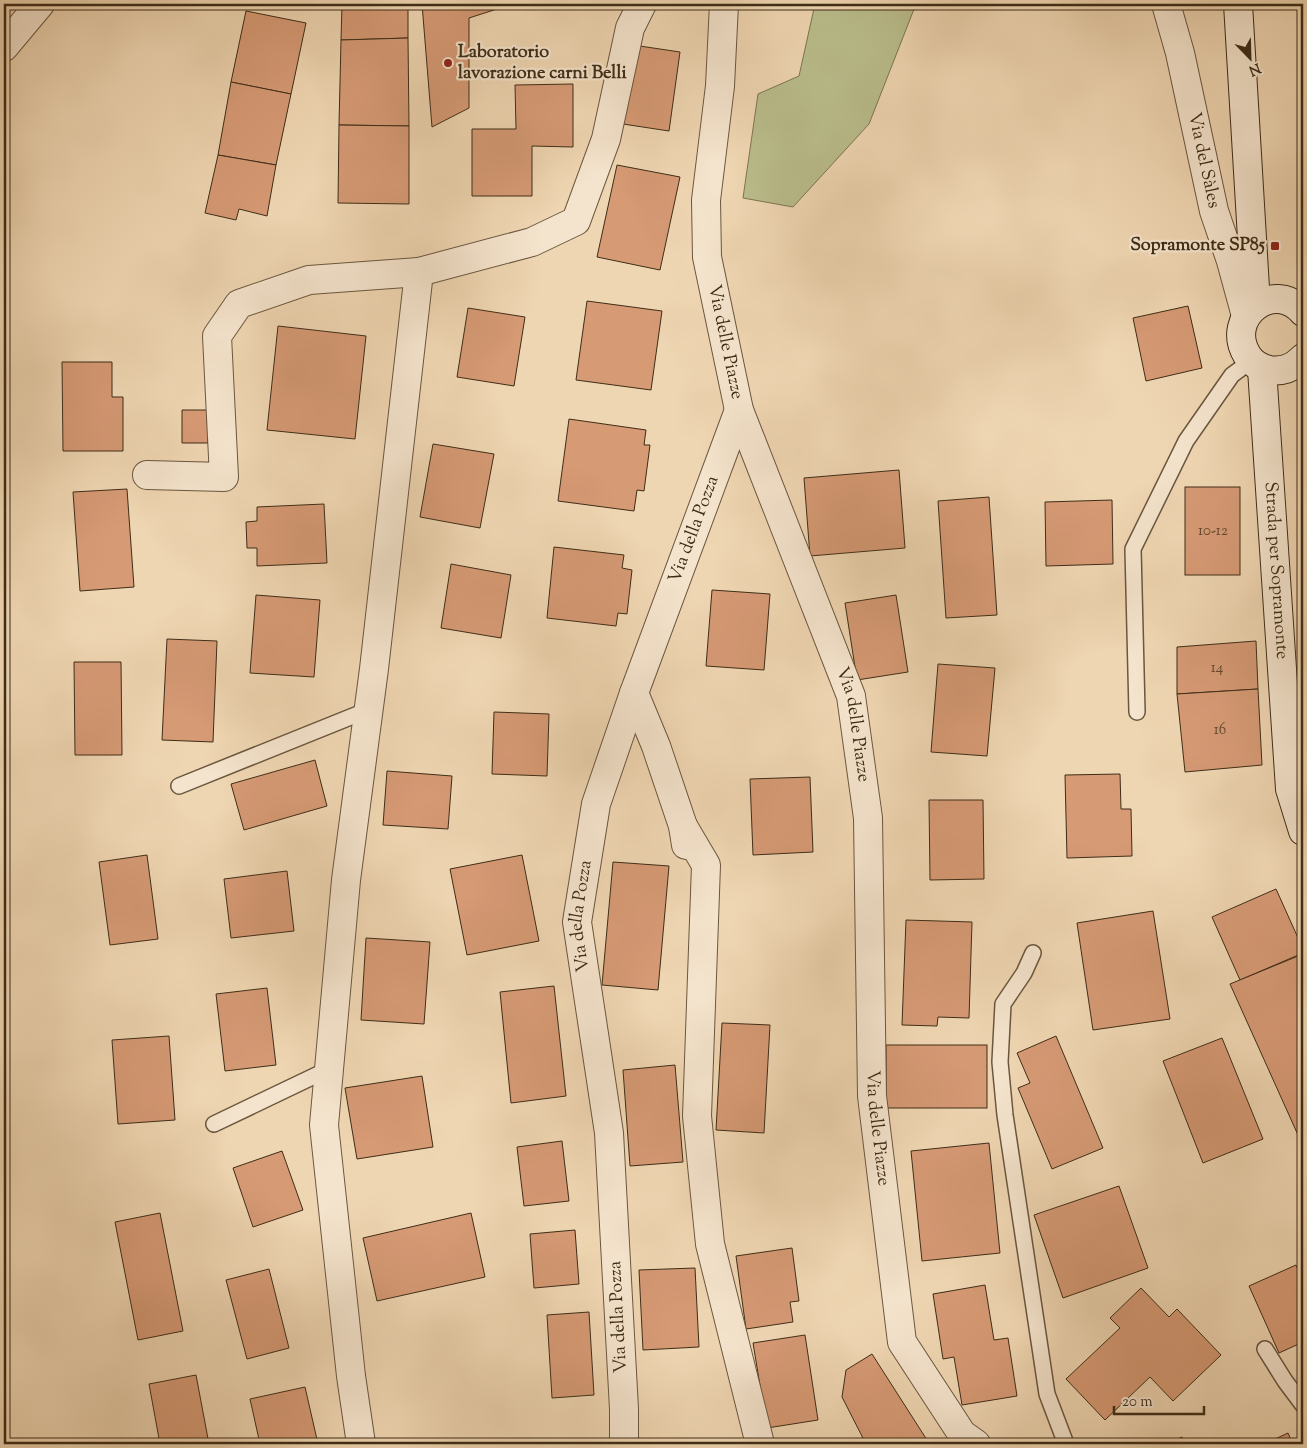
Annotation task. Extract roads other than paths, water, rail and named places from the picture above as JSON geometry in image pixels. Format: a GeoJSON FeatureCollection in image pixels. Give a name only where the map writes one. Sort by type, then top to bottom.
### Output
{"type":"FeatureCollection","features":[{"type":"Feature","properties":{"kind":"street"},"geometry":{"type":"LineString","coordinates":[[4,47],[40,4]]}},
{"type":"Feature","properties":{"kind":"street"},"geometry":{"type":"LineString","coordinates":[[147,475],[224,477],[217,336],[239,304],[309,280],[419,272],[532,242],[576,221],[606,139],[630,28],[642,4]]}},
{"type":"Feature","properties":{"kind":"street","name":"Via delle Piazze"},"geometry":{"type":"LineString","coordinates":[[724,4],[720,86],[706,200],[707,257],[739,410],[851,696],[868,818],[872,1096],[902,1342],[962,1434],[976,1444]]}},
{"type":"Feature","properties":{"kind":"street","name":"Via del Sàles"},"geometry":{"type":"LineString","coordinates":[[1166,4],[1180,54],[1214,210],[1231,261],[1251,310]]}},
{"type":"Feature","properties":{"kind":"street"},"geometry":{"type":"LineString","coordinates":[[1238,4],[1251,310],[1270,300],[1285,300],[1303,312]]}},
{"type":"Feature","properties":{"kind":"street"},"geometry":{"type":"LineString","coordinates":[[361,1444],[351,1376],[324,1125],[346,880],[368,710],[419,272]]}},
{"type":"Feature","properties":{"kind":"street","name":"Strada per Sopramonte"},"geometry":{"type":"LineString","coordinates":[[1251,310],[1240,331],[1242,347],[1256,365],[1290,789],[1303,831]]}},
{"type":"Feature","properties":{"kind":"street"},"geometry":{"type":"LineString","coordinates":[[1256,365],[1280,372],[1296,366],[1303,358]]}},
{"type":"Feature","properties":{"kind":"street","name":"Via della Pozza"},"geometry":{"type":"LineString","coordinates":[[624,1444],[624,1409],[609,1133],[577,922],[596,804],[634,693],[739,410]]}},
{"type":"Feature","properties":{"kind":"street"},"geometry":{"type":"LineString","coordinates":[[634,693],[656,746],[683,826],[689,867],[680,1052]]}},
{"type":"Feature","properties":{"kind":"street"},"geometry":{"type":"LineString","coordinates":[[683,826],[706,865],[697,1116],[710,1244],[760,1444]]}},
{"type":"Feature","properties":{"kind":"lane"},"geometry":{"type":"LineString","coordinates":[[1137,712],[1133,549],[1186,441],[1232,375],[1256,365]]}},
{"type":"Feature","properties":{"kind":"lane"},"geometry":{"type":"LineString","coordinates":[[179,786],[368,710]]}},
{"type":"Feature","properties":{"kind":"lane"},"geometry":{"type":"LineString","coordinates":[[1033,954],[1024,973],[1003,1004],[1000,1062],[1005,1114],[1047,1394],[1066,1444]]}},
{"type":"Feature","properties":{"kind":"lane"},"geometry":{"type":"LineString","coordinates":[[214,1124],[329,1069]]}},
{"type":"Feature","properties":{"kind":"lane"},"geometry":{"type":"LineString","coordinates":[[1265,1349],[1303,1405]]}},
{"type":"Feature","properties":{"kind":"place","name":"Laboratorio lavorazione carni Belli"},"geometry":{"type":"Point","coordinates":[448,63]}},
{"type":"Feature","properties":{"kind":"place","name":"Sopramonte SP85"},"geometry":{"type":"Point","coordinates":[1275,246]}}]}
